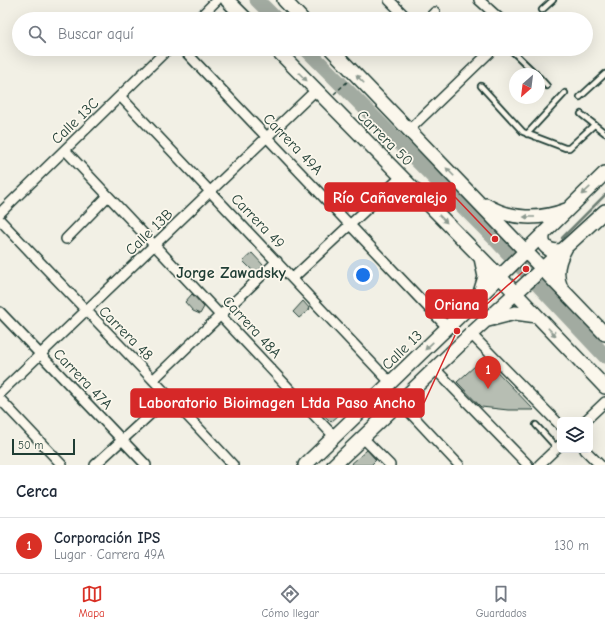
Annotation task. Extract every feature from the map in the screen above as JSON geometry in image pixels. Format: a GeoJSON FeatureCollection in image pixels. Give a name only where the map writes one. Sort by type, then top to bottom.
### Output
{"type":"FeatureCollection","features":[{"type":"Feature","properties":{"kind":"main road"},"geometry":{"type":"LineString","coordinates":[[227,0],[239,12]]}},
{"type":"Feature","properties":{"kind":"main road"},"geometry":{"type":"LineString","coordinates":[[284,0],[295,12]]}},
{"type":"Feature","properties":{"kind":"main road","name":"Carrera 50"},"geometry":{"type":"LineString","coordinates":[[283,56],[481,258],[502,274],[518,291],[537,316],[605,387]]}},
{"type":"Feature","properties":{"kind":"main road","name":"Carrera 50"},"geometry":{"type":"LineString","coordinates":[[338,56],[476,198],[540,271],[562,290],[605,334]]}},
{"type":"Feature","properties":{"kind":"main road","name":"Calle 13"},"geometry":{"type":"LineString","coordinates":[[305,465],[392,382],[605,173]]}},
{"type":"Feature","properties":{"kind":"main road"},"geometry":{"type":"LineString","coordinates":[[476,198],[499,211],[520,216],[542,216],[567,209]]}},
{"type":"Feature","properties":{"kind":"main road"},"geometry":{"type":"LineString","coordinates":[[334,465],[485,321],[565,248],[602,217]]}},
{"type":"Feature","properties":{"kind":"main road"},"geometry":{"type":"LineString","coordinates":[[544,233],[543,241],[547,248],[554,252],[565,248]]}},
{"type":"Feature","properties":{"kind":"main road"},"geometry":{"type":"LineString","coordinates":[[562,290],[558,276],[558,267],[565,248]]}},
{"type":"Feature","properties":{"kind":"main road"},"geometry":{"type":"LineString","coordinates":[[477,299],[483,289],[485,277],[481,258]]}},
{"type":"Feature","properties":{"kind":"main road"},"geometry":{"type":"LineString","coordinates":[[485,321],[510,314],[537,316]]}},
{"type":"Feature","properties":{"kind":"main road"},"geometry":{"type":"LineString","coordinates":[[349,423],[363,438]]}},
{"type":"Feature","properties":{"kind":"street"},"geometry":{"type":"LineString","coordinates":[[205,12],[217,0]]}},
{"type":"Feature","properties":{"kind":"street"},"geometry":{"type":"LineString","coordinates":[[389,0],[401,12]]}},
{"type":"Feature","properties":{"kind":"street"},"geometry":{"type":"LineString","coordinates":[[479,0],[492,12]]}},
{"type":"Feature","properties":{"kind":"street","name":"Calle 13C"},"geometry":{"type":"LineString","coordinates":[[0,213],[161,56]]}},
{"type":"Feature","properties":{"kind":"street","name":"Carrera 49A"},"geometry":{"type":"LineString","coordinates":[[190,56],[351,224],[442,322],[449,326]]}},
{"type":"Feature","properties":{"kind":"street"},"geometry":{"type":"LineString","coordinates":[[409,130],[486,56]]}},
{"type":"Feature","properties":{"kind":"street","name":"Calle 13B"},"geometry":{"type":"LineString","coordinates":[[0,393],[41,356],[316,90]]}},
{"type":"Feature","properties":{"kind":"street","name":"Carrera 49"},"geometry":{"type":"LineString","coordinates":[[120,96],[385,377],[392,382]]}},
{"type":"Feature","properties":{"kind":"street","name":"Carrera 48A"},"geometry":{"type":"LineString","coordinates":[[65,150],[329,431],[336,436]]}},
{"type":"Feature","properties":{"kind":"street"},"geometry":{"type":"LineString","coordinates":[[293,278],[401,177]]}},
{"type":"Feature","properties":{"kind":"street"},"geometry":{"type":"LineString","coordinates":[[66,239],[108,196]]}},
{"type":"Feature","properties":{"kind":"street","name":"Carrera 48"},"geometry":{"type":"LineString","coordinates":[[0,220],[86,312],[170,396],[233,465]]}},
{"type":"Feature","properties":{"kind":"street"},"geometry":{"type":"LineString","coordinates":[[153,380],[277,261]]}},
{"type":"Feature","properties":{"kind":"street","name":"Carrera 47A"},"geometry":{"type":"LineString","coordinates":[[0,312],[146,465]]}},
{"type":"Feature","properties":{"kind":"street"},"geometry":{"type":"LineString","coordinates":[[471,334],[557,422]]}},
{"type":"Feature","properties":{"kind":"street"},"geometry":{"type":"LineString","coordinates":[[435,369],[528,465]]}},
{"type":"Feature","properties":{"kind":"street"},"geometry":{"type":"LineString","coordinates":[[95,465],[170,396]]}},
{"type":"Feature","properties":{"kind":"street"},"geometry":{"type":"LineString","coordinates":[[0,399],[62,465]]}},
{"type":"Feature","properties":{"kind":"street"},"geometry":{"type":"LineString","coordinates":[[400,402],[459,465]]}},
{"type":"Feature","properties":{"kind":"street"},"geometry":{"type":"LineString","coordinates":[[589,417],[605,402]]}},
{"type":"Feature","properties":{"kind":"street"},"geometry":{"type":"LineString","coordinates":[[363,438],[390,465]]}},
{"type":"Feature","properties":{"kind":"street"},"geometry":{"type":"LineString","coordinates":[[539,465],[557,448]]}},
{"type":"Feature","properties":{"kind":"street"},"geometry":{"type":"LineString","coordinates":[[588,453],[600,465]]}},
{"type":"Feature","properties":{"kind":"lane"},"geometry":{"type":"LineString","coordinates":[[542,10],[553,0]]}},
{"type":"Feature","properties":{"kind":"lane"},"geometry":{"type":"LineString","coordinates":[[517,56],[530,68]]}},
{"type":"Feature","properties":{"kind":"lane"},"geometry":{"type":"LineString","coordinates":[[580,97],[605,74]]}},
{"type":"Feature","properties":{"kind":"lane"},"geometry":{"type":"LineString","coordinates":[[481,86],[523,132],[567,148],[594,125]]}},
{"type":"Feature","properties":{"kind":"lane"},"geometry":{"type":"LineString","coordinates":[[527,134],[565,94]]}},
{"type":"Feature","properties":{"kind":"lane"},"geometry":{"type":"LineString","coordinates":[[581,114],[605,132]]}},
{"type":"Feature","properties":{"kind":"lane"},"geometry":{"type":"LineString","coordinates":[[536,425],[557,446]]}},
{"type":"Feature","properties":{"kind":"path"},"geometry":{"type":"LineString","coordinates":[[340,89],[348,80]]}},
{"type":"Feature","properties":{"kind":"building"},"geometry":{"type":"Polygon","coordinates":[[[252,253],[264,266],[255,273],[243,261],[252,253]]]}},
{"type":"Feature","properties":{"kind":"building"},"geometry":{"type":"Polygon","coordinates":[[[192,294],[204,307],[200,314],[193,311],[185,302],[192,294]]]}},
{"type":"Feature","properties":{"kind":"building"},"geometry":{"type":"Polygon","coordinates":[[[303,301],[310,309],[299,318],[293,312],[303,301]]]}},
{"type":"Feature","properties":{"kind":"building"},"geometry":{"type":"Polygon","coordinates":[[[484,358],[534,410],[508,410],[481,407],[457,382],[484,358]]]}},
{"type":"Feature","properties":{"kind":"building"},"geometry":{"type":"Polygon","coordinates":[[[329,390],[347,408],[331,422],[312,404],[329,390]]]}},
{"type":"Feature","properties":{"kind":"building"},"geometry":{"type":"Polygon","coordinates":[[[367,450],[376,460],[371,465],[350,465],[367,450]]]}},
{"type":"Feature","properties":{"kind":"waterway"},"geometry":{"type":"LineString","coordinates":[[257,0],[269,12]]}},
{"type":"Feature","properties":{"kind":"waterway"},"geometry":{"type":"LineString","coordinates":[[313,56],[495,239],[605,356]]}},
{"type":"Feature","properties":{"kind":"waterway"},"geometry":{"type":"LineString","coordinates":[[562,238],[605,195]]}},
{"type":"Feature","properties":{"kind":"place","name":"Río Cañaveralejo"},"geometry":{"type":"Point","coordinates":[495,239]}},
{"type":"Feature","properties":{"kind":"place","name":"Oriana"},"geometry":{"type":"Point","coordinates":[526,269]}},
{"type":"Feature","properties":{"kind":"place","name":"Laboratorio Bioimagen Ltda Paso Ancho"},"geometry":{"type":"Point","coordinates":[457,331]}},
{"type":"Feature","properties":{"kind":"place","name":"Corporación IPS"},"geometry":{"type":"Point","coordinates":[488,389]}},
{"type":"Feature","properties":{"kind":"district","name":"Jorge Zawadsky"},"geometry":{"type":"Point","coordinates":[231,273]}}]}
